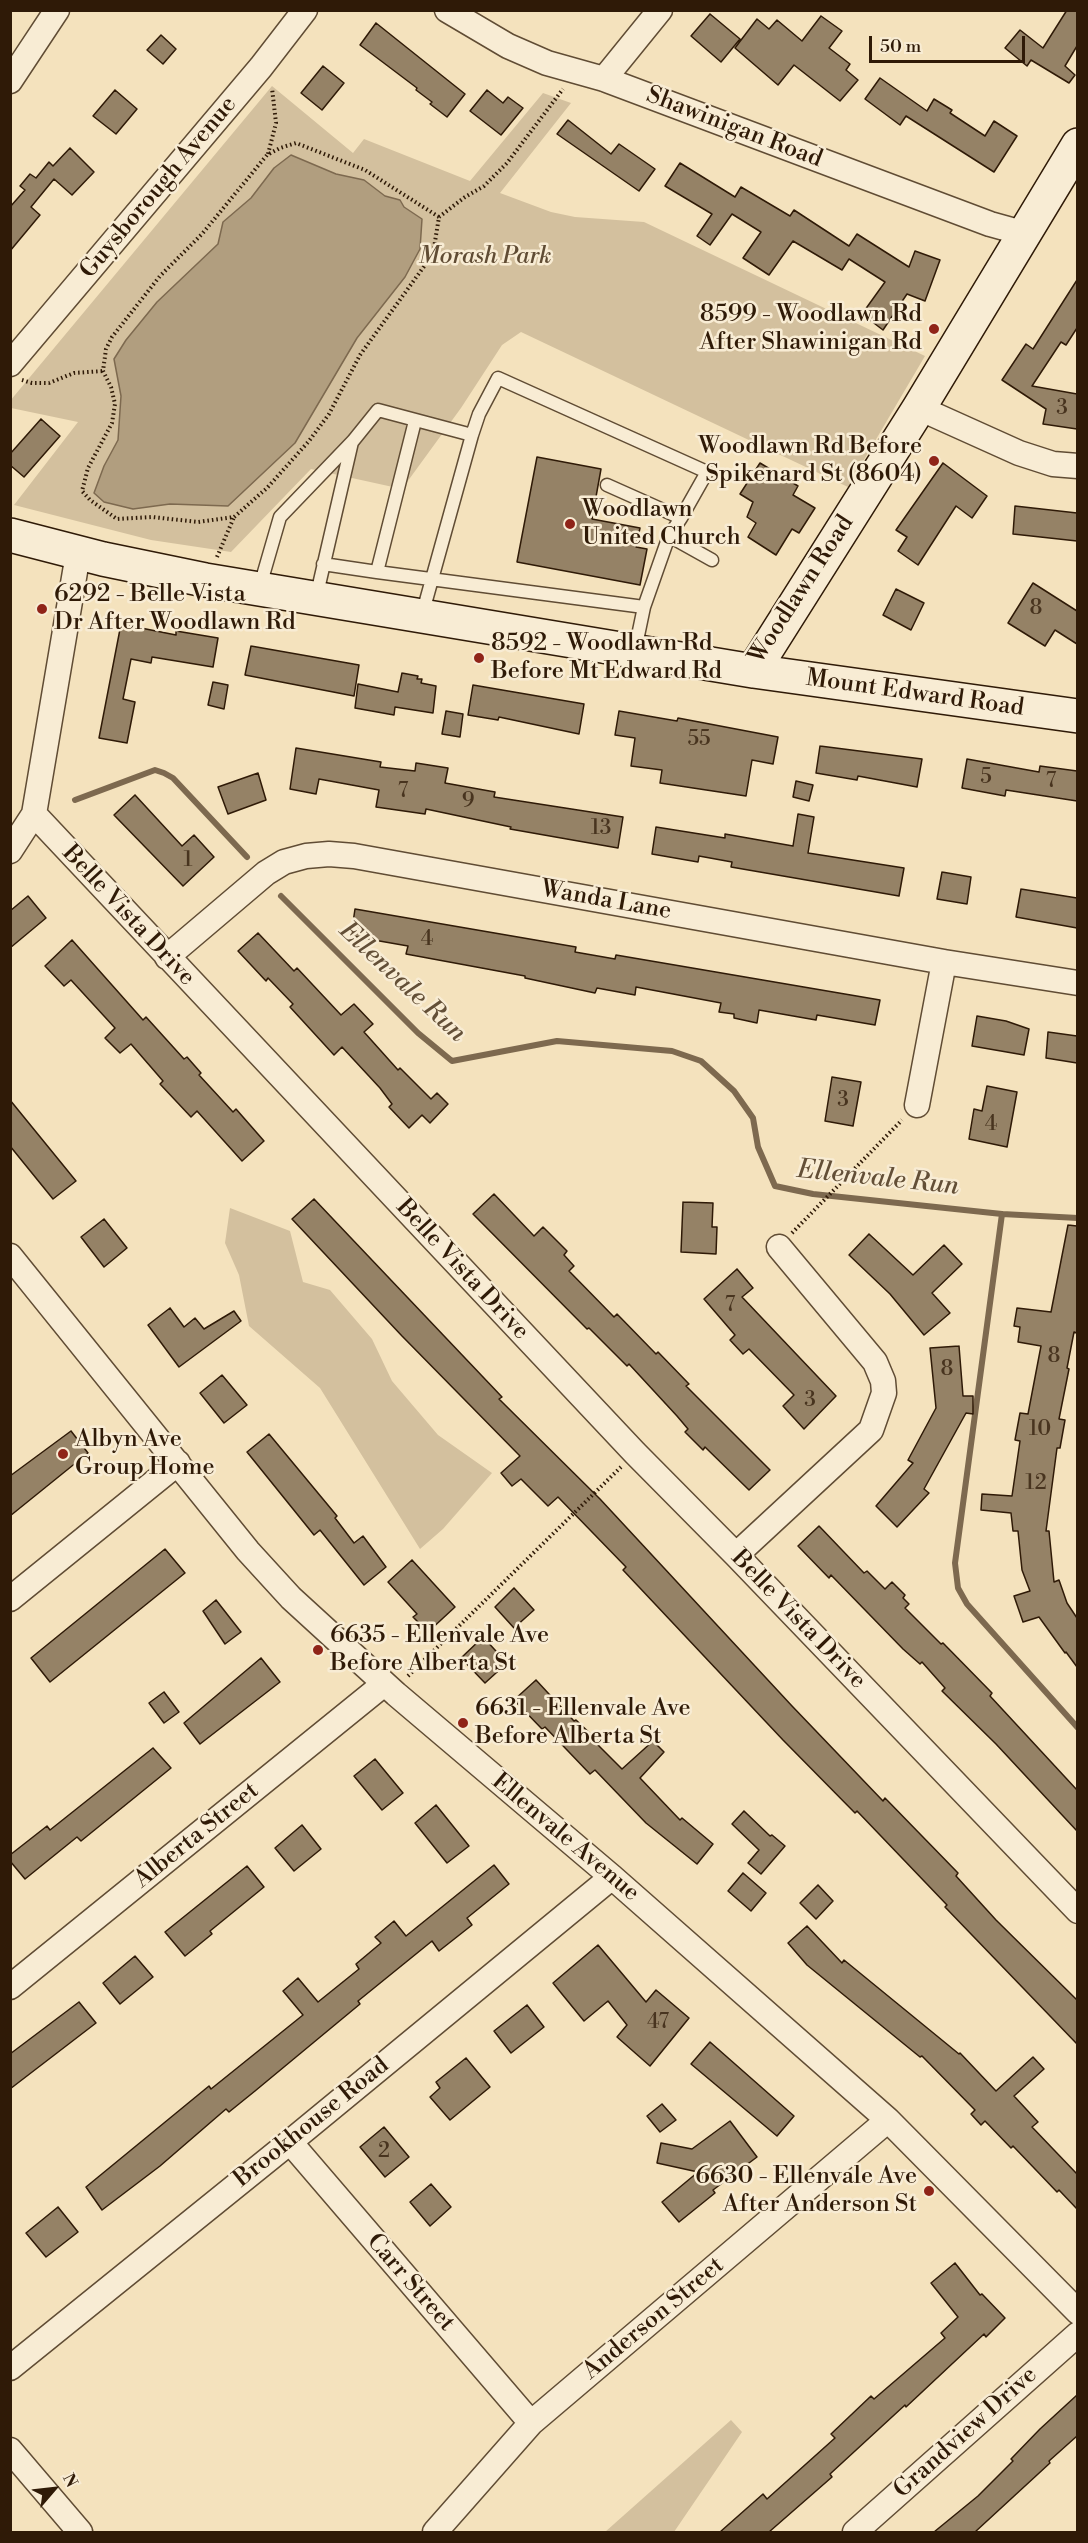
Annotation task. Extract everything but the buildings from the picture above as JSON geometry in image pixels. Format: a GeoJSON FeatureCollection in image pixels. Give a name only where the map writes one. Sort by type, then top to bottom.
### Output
{"type":"FeatureCollection","features":[{"type":"Feature","properties":{"kind":"street"},"geometry":{"type":"LineString","coordinates":[[10,81],[57,10]]}},
{"type":"Feature","properties":{"kind":"street","name":"Guysborough Avenue"},"geometry":{"type":"LineString","coordinates":[[12,371],[305,10]]}},
{"type":"Feature","properties":{"kind":"street","name":"Shawinigan Road"},"geometry":{"type":"LineString","coordinates":[[447,10],[508,46],[547,63],[604,79],[990,224],[1026,234]]}},
{"type":"Feature","properties":{"kind":"street"},"geometry":{"type":"LineString","coordinates":[[604,79],[660,10]]}},
{"type":"Feature","properties":{"kind":"street","name":"Woodlawn Road"},"geometry":{"type":"LineString","coordinates":[[10,535],[78,554],[205,580],[753,671],[919,408],[1026,234],[1077,145]]}},
{"type":"Feature","properties":{"kind":"street"},"geometry":{"type":"LineString","coordinates":[[919,408],[1019,453],[1053,464],[1077,466]]}},
{"type":"Feature","properties":{"kind":"street"},"geometry":{"type":"LineString","coordinates":[[10,850],[34,814],[78,554]]}},
{"type":"Feature","properties":{"kind":"street","name":"Mount Edward Road"},"geometry":{"type":"LineString","coordinates":[[753,671],[1077,716]]}},
{"type":"Feature","properties":{"kind":"street","name":"Belle Vista Drive"},"geometry":{"type":"LineString","coordinates":[[34,814],[635,1453],[736,1555],[1077,1911]]}},
{"type":"Feature","properties":{"kind":"street","name":"Wanda Lane"},"geometry":{"type":"LineString","coordinates":[[167,957],[266,873],[284,862],[306,856],[329,854],[354,856],[944,962],[1077,983]]}},
{"type":"Feature","properties":{"kind":"street"},"geometry":{"type":"LineString","coordinates":[[917,1105],[944,962]]}},
{"type":"Feature","properties":{"kind":"street"},"geometry":{"type":"LineString","coordinates":[[736,1555],[871,1430],[884,1393],[883,1381],[875,1362],[779,1246]]}},
{"type":"Feature","properties":{"kind":"street","name":"Ellenvale Avenue"},"geometry":{"type":"LineString","coordinates":[[10,1256],[249,1551],[291,1598],[390,1689],[612,1877],[888,2120],[1077,2312]]}},
{"type":"Feature","properties":{"kind":"street"},"geometry":{"type":"LineString","coordinates":[[10,1599],[178,1463]]}},
{"type":"Feature","properties":{"kind":"street","name":"Alberta Street"},"geometry":{"type":"LineString","coordinates":[[10,1987],[390,1689]]}},
{"type":"Feature","properties":{"kind":"street","name":"Brookhouse Road"},"geometry":{"type":"LineString","coordinates":[[10,2368],[290,2142],[612,1877]]}},
{"type":"Feature","properties":{"kind":"street","name":"Anderson Street"},"geometry":{"type":"LineString","coordinates":[[435,2532],[531,2423],[888,2120]]}},
{"type":"Feature","properties":{"kind":"street","name":"Carr Street"},"geometry":{"type":"LineString","coordinates":[[290,2142],[531,2423]]}},
{"type":"Feature","properties":{"kind":"street","name":"Grandview Drive"},"geometry":{"type":"LineString","coordinates":[[855,2532],[1077,2334]]}},
{"type":"Feature","properties":{"kind":"street"},"geometry":{"type":"LineString","coordinates":[[10,2450],[80,2532]]}},
{"type":"Feature","properties":{"kind":"lane"},"geometry":{"type":"LineString","coordinates":[[421,616],[472,435],[479,414],[498,378],[707,471],[669,536],[644,607],[635,651]]}},
{"type":"Feature","properties":{"kind":"lane"},"geometry":{"type":"LineString","coordinates":[[259,589],[280,517],[353,441],[378,410],[472,435]]}},
{"type":"Feature","properties":{"kind":"lane"},"geometry":{"type":"LineString","coordinates":[[377,572],[415,421]]}},
{"type":"Feature","properties":{"kind":"lane"},"geometry":{"type":"LineString","coordinates":[[316,599],[353,441]]}},
{"type":"Feature","properties":{"kind":"lane"},"geometry":{"type":"LineString","coordinates":[[607,485],[681,518]]}},
{"type":"Feature","properties":{"kind":"lane"},"geometry":{"type":"LineString","coordinates":[[669,536],[712,561]]}},
{"type":"Feature","properties":{"kind":"lane"},"geometry":{"type":"LineString","coordinates":[[323,564],[430,581],[644,607]]}},
{"type":"Feature","properties":{"kind":"path"},"geometry":{"type":"LineString","coordinates":[[261,67],[271,85],[276,123],[267,155]]}},
{"type":"Feature","properties":{"kind":"path"},"geometry":{"type":"LineString","coordinates":[[205,580],[234,517],[267,488],[309,441],[329,414],[360,355],[432,254],[439,217],[484,186],[507,163],[577,71]]}},
{"type":"Feature","properties":{"kind":"path"},"geometry":{"type":"LineString","coordinates":[[234,517],[198,522],[152,517],[117,519],[90,500],[82,491],[88,468],[112,423],[115,404],[111,387],[103,371],[106,349],[112,337],[160,276],[202,234],[267,155],[280,148],[296,143],[365,170],[439,217]]}},
{"type":"Feature","properties":{"kind":"path"},"geometry":{"type":"LineString","coordinates":[[12,371],[32,383],[48,383],[74,373],[103,371]]}},
{"type":"Feature","properties":{"kind":"path"},"geometry":{"type":"LineString","coordinates":[[779,1246],[917,1105]]}},
{"type":"Feature","properties":{"kind":"path"},"geometry":{"type":"LineString","coordinates":[[390,1689],[635,1453]]}},
{"type":"Feature","properties":{"kind":"green space","name":"Morash Park"},"geometry":{"type":"Polygon","coordinates":[[[272,86],[353,153],[364,139],[470,181],[543,93],[571,103],[500,193],[551,212],[575,217],[644,222],[925,356],[848,487],[521,332],[502,345],[461,408],[402,489],[311,469],[231,552],[151,540],[14,505],[78,422],[11,408],[10,401],[272,86]],[[292,155],[274,168],[251,198],[223,222],[218,244],[126,340],[114,359],[121,396],[118,440],[104,466],[133,509],[170,504],[228,506],[405,276],[420,249],[422,219],[404,207],[400,200],[386,196],[364,180],[336,174],[292,155]]]}},
{"type":"Feature","properties":{"kind":"green space"},"geometry":{"type":"Polygon","coordinates":[[[230,1208],[290,1231],[303,1282],[330,1290],[372,1339],[392,1381],[438,1435],[492,1473],[443,1529],[420,1549],[320,1388],[249,1326],[239,1275],[225,1243],[230,1208]]]}},
{"type":"Feature","properties":{"kind":"green space"},"geometry":{"type":"Polygon","coordinates":[[[731,2420],[742,2432],[674,2532],[605,2532],[731,2420]]]}},
{"type":"Feature","properties":{"kind":"shaded area"},"geometry":{"type":"Polygon","coordinates":[[[291,155],[336,174],[364,180],[385,196],[400,200],[404,207],[422,219],[420,249],[405,277],[357,338],[295,443],[228,506],[170,504],[133,509],[104,502],[94,493],[104,466],[118,440],[121,396],[114,359],[126,340],[157,302],[218,244],[223,222],[251,198],[274,168],[291,155]]]}},
{"type":"Feature","properties":{"kind":"waterway","name":"Ellenvale Run"},"geometry":{"type":"LineString","coordinates":[[75,800],[155,770],[173,778],[247,857]]}},
{"type":"Feature","properties":{"kind":"waterway","name":"Ellenvale Run"},"geometry":{"type":"LineString","coordinates":[[281,896],[418,1033],[452,1061],[557,1041],[672,1051],[701,1061],[734,1091],[753,1118],[758,1147],[775,1186],[813,1194],[1002,1214],[1078,1218]]}},
{"type":"Feature","properties":{"kind":"waterway"},"geometry":{"type":"LineString","coordinates":[[1002,1214],[955,1563],[958,1588],[967,1604],[1078,1728]]}},
{"type":"Feature","properties":{"kind":"place","name":"8599 - Woodlawn Rd After Shawinigan Rd"},"geometry":{"type":"Point","coordinates":[934,329]}},
{"type":"Feature","properties":{"kind":"place","name":"Woodlawn Rd Before Spikenard St (8604)"},"geometry":{"type":"Point","coordinates":[934,461]}},
{"type":"Feature","properties":{"kind":"place","name":"Woodlawn United Church"},"geometry":{"type":"Point","coordinates":[570,524]}},
{"type":"Feature","properties":{"kind":"place","name":"6292 - Belle Vista Dr After Woodlawn Rd"},"geometry":{"type":"Point","coordinates":[42,609]}},
{"type":"Feature","properties":{"kind":"place","name":"8592 - Woodlawn Rd Before Mt Edward Rd"},"geometry":{"type":"Point","coordinates":[479,658]}},
{"type":"Feature","properties":{"kind":"place","name":"Albyn Ave Group Home"},"geometry":{"type":"Point","coordinates":[63,1454]}},
{"type":"Feature","properties":{"kind":"place","name":"6635 - Ellenvale Ave Before Alberta St"},"geometry":{"type":"Point","coordinates":[318,1650]}},
{"type":"Feature","properties":{"kind":"place","name":"6631 - Ellenvale Ave Before Alberta St"},"geometry":{"type":"Point","coordinates":[463,1723]}},
{"type":"Feature","properties":{"kind":"place","name":"6630 - Ellenvale Ave After Anderson St"},"geometry":{"type":"Point","coordinates":[929,2191]}}]}
